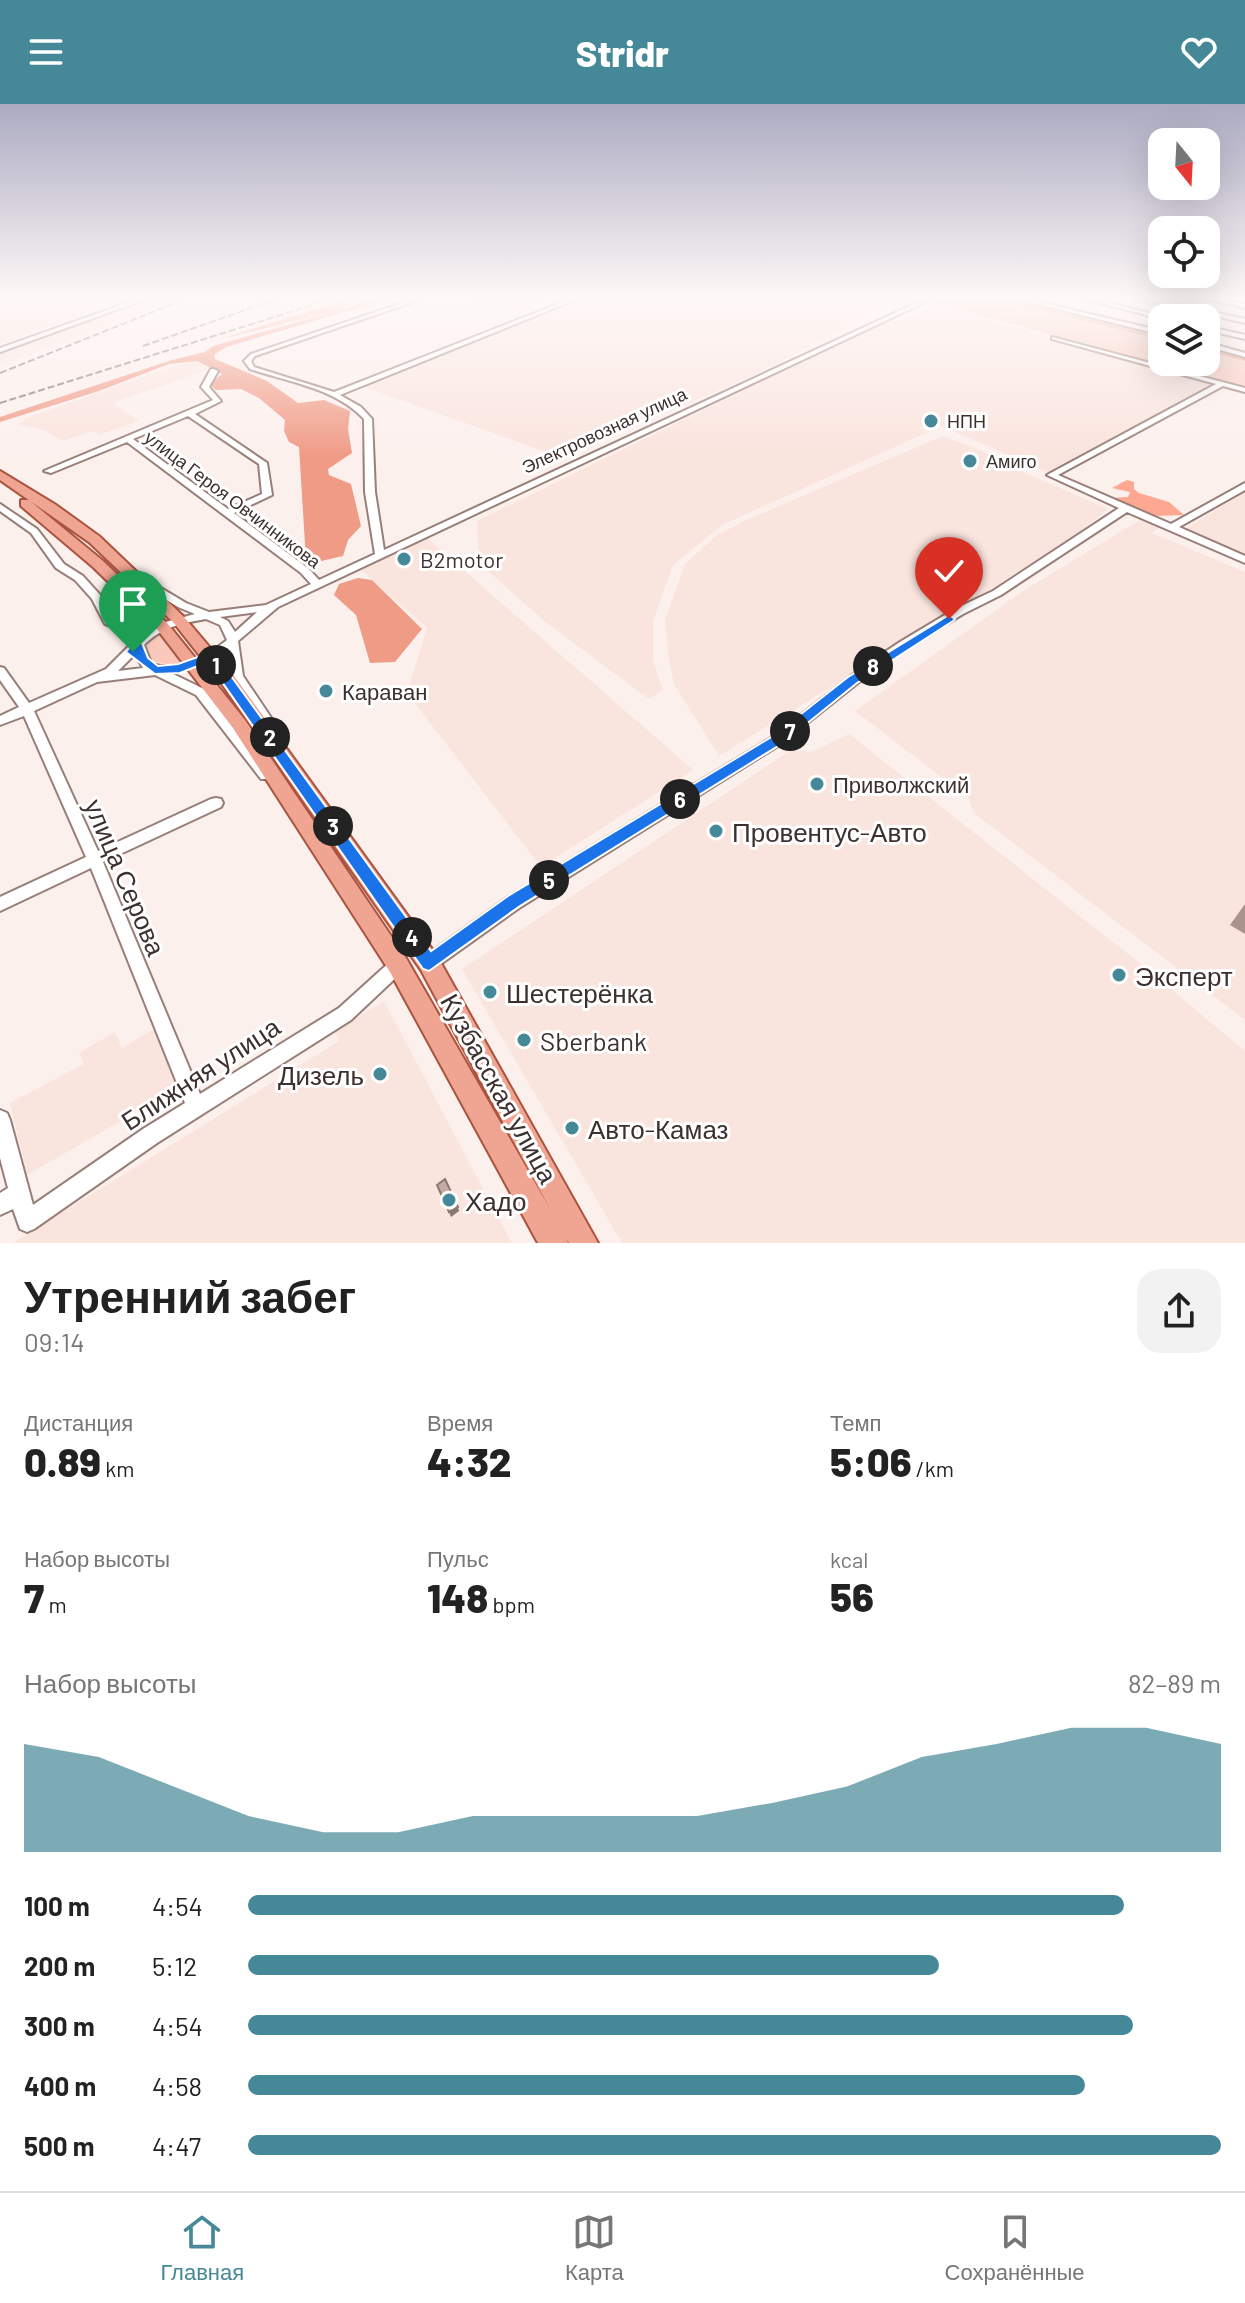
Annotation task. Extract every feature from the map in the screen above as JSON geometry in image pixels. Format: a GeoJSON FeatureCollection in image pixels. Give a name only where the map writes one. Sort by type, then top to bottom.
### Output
{"type":"FeatureCollection","features":[{"type":"Feature","properties":{"kind":"main road","name":"Кузбасская улица"},"geometry":{"type":"LineString","coordinates":[[0,475],[83,531],[179,620],[210,657],[398,965],[554,1243]]}},
{"type":"Feature","properties":{"kind":"main road","name":"Кузбасская улица"},"geometry":{"type":"LineString","coordinates":[[0,487],[41,513],[162,626],[429,963],[584,1243]]}},
{"type":"Feature","properties":{"kind":"street"},"geometry":{"type":"LineString","coordinates":[[264,351],[247,361],[252,368],[335,394],[360,409],[370,425],[370,492],[380,556]]}},
{"type":"Feature","properties":{"kind":"street"},"geometry":{"type":"LineString","coordinates":[[335,394],[443,351]]}},
{"type":"Feature","properties":{"kind":"street","name":"Электровозная улица"},"geometry":{"type":"LineString","coordinates":[[274,605],[817,351]]}},
{"type":"Feature","properties":{"kind":"street"},"geometry":{"type":"LineString","coordinates":[[1102,351],[1245,390]]}},
{"type":"Feature","properties":{"kind":"street"},"geometry":{"type":"LineString","coordinates":[[48,471],[217,401],[205,387],[214,371]]}},
{"type":"Feature","properties":{"kind":"street"},"geometry":{"type":"LineString","coordinates":[[1222,384],[1051,475],[1245,560]]}},
{"type":"Feature","properties":{"kind":"street"},"geometry":{"type":"LineString","coordinates":[[190,414],[263,463],[267,495],[227,513]]}},
{"type":"Feature","properties":{"kind":"street","name":"улица Героя Овчинникова"},"geometry":{"type":"LineString","coordinates":[[128,439],[305,571],[318,585]]}},
{"type":"Feature","properties":{"kind":"street"},"geometry":{"type":"LineString","coordinates":[[1171,528],[1245,486]]}},
{"type":"Feature","properties":{"kind":"street"},"geometry":{"type":"LineString","coordinates":[[0,507],[34,531],[60,566],[79,578],[97,598],[109,622],[122,627],[137,627]]}},
{"type":"Feature","properties":{"kind":"street"},"geometry":{"type":"LineString","coordinates":[[429,963],[514,901],[778,740],[896,651],[974,603],[997,593],[1126,508]]}},
{"type":"Feature","properties":{"kind":"street"},"geometry":{"type":"LineString","coordinates":[[117,582],[131,605],[142,660],[207,699],[263,773],[293,789],[292,757],[237,676],[232,639],[224,623],[182,605],[133,576]]}},
{"type":"Feature","properties":{"kind":"street"},"geometry":{"type":"LineString","coordinates":[[99,679],[162,626],[179,620],[274,605]]}},
{"type":"Feature","properties":{"kind":"street"},"geometry":{"type":"LineString","coordinates":[[0,721],[99,679],[193,664],[210,657],[274,605]]}},
{"type":"Feature","properties":{"kind":"street","name":"улица Серова"},"geometry":{"type":"LineString","coordinates":[[0,671],[27,709],[95,860],[196,1108]]}},
{"type":"Feature","properties":{"kind":"street"},"geometry":{"type":"LineString","coordinates":[[0,904],[216,803]]}},
{"type":"Feature","properties":{"kind":"street","name":"Ближняя улица"},"geometry":{"type":"LineString","coordinates":[[19,1193],[27,1222],[196,1108],[345,1014],[398,965]]}},
{"type":"Feature","properties":{"kind":"street"},"geometry":{"type":"LineString","coordinates":[[0,1120],[19,1193],[0,1205]]}},
{"type":"Feature","properties":{"kind":"shaded area"},"geometry":{"type":"Polygon","coordinates":[[[0,351],[39,351],[0,366],[0,351]]]}},
{"type":"Feature","properties":{"kind":"shaded area"},"geometry":{"type":"Polygon","coordinates":[[[220,351],[214,355],[215,359],[267,381],[298,403],[324,400],[350,411],[348,429],[352,453],[328,469],[329,475],[351,484],[361,526],[348,540],[343,556],[317,562],[306,560],[299,447],[289,442],[284,431],[285,420],[259,398],[241,389],[216,390],[209,384],[222,374],[197,361],[169,364],[99,391],[0,422],[0,417],[205,352],[220,351]]]}},
{"type":"Feature","properties":{"kind":"shaded area"},"geometry":{"type":"Polygon","coordinates":[[[454,351],[800,351],[763,371],[563,458],[364,387],[454,351]]]}},
{"type":"Feature","properties":{"kind":"shaded area"},"geometry":{"type":"Polygon","coordinates":[[[824,351],[1099,351],[1148,365],[1148,376],[1187,376],[1215,384],[1121,439],[1050,473],[932,422],[920,428],[928,432],[722,525],[673,565],[653,621],[653,660],[663,690],[649,699],[547,623],[488,571],[478,548],[477,521],[824,351]]]}},
{"type":"Feature","properties":{"kind":"shaded area"},"geometry":{"type":"Polygon","coordinates":[[[1110,351],[1148,351],[1148,361],[1110,351]]]}},
{"type":"Feature","properties":{"kind":"shaded area"},"geometry":{"type":"Polygon","coordinates":[[[1220,351],[1245,357],[1245,388],[1201,376],[1220,376],[1220,351]]]}},
{"type":"Feature","properties":{"kind":"shaded area"},"geometry":{"type":"Polygon","coordinates":[[[195,362],[210,369],[113,403],[139,421],[99,435],[93,431],[62,441],[46,431],[18,424],[26,421],[23,419],[176,365],[195,362]]]}},
{"type":"Feature","properties":{"kind":"shaded area"},"geometry":{"type":"Polygon","coordinates":[[[943,436],[1010,462],[1010,466],[1108,509],[1071,539],[719,756],[674,684],[668,654],[665,620],[685,564],[716,536],[742,522],[943,436]]]}},
{"type":"Feature","properties":{"kind":"shaded area"},"geometry":{"type":"Polygon","coordinates":[[[1127,480],[1134,482],[1134,489],[1139,493],[1169,502],[1184,515],[1155,516],[1109,498],[1128,497],[1130,492],[1112,488],[1127,480]]]}},
{"type":"Feature","properties":{"kind":"shaded area"},"geometry":{"type":"Polygon","coordinates":[[[1245,492],[1245,554],[1185,529],[1245,492]]]}},
{"type":"Feature","properties":{"kind":"shaded area"},"geometry":{"type":"Polygon","coordinates":[[[1140,520],[1159,527],[1152,533],[1245,572],[1245,1020],[974,813],[968,797],[855,711],[1023,591],[1140,520]]]}},
{"type":"Feature","properties":{"kind":"shaded area"},"geometry":{"type":"Polygon","coordinates":[[[427,538],[693,770],[541,867],[407,693],[427,628],[360,569],[427,538]]]}},
{"type":"Feature","properties":{"kind":"shaded area"},"geometry":{"type":"Polygon","coordinates":[[[358,578],[372,580],[422,629],[395,662],[370,663],[356,615],[334,595],[339,584],[358,578]]]}},
{"type":"Feature","properties":{"kind":"shaded area"},"geometry":{"type":"Polygon","coordinates":[[[158,634],[185,663],[167,664],[147,655],[149,642],[158,634]]]}},
{"type":"Feature","properties":{"kind":"shaded area"},"geometry":{"type":"Polygon","coordinates":[[[849,734],[1147,969],[1245,1051],[1245,1243],[622,1243],[462,969],[791,750],[812,752],[849,734]]]}},
{"type":"Feature","properties":{"kind":"shaded area"},"geometry":{"type":"Polygon","coordinates":[[[384,1001],[512,1243],[13,1243],[339,1041],[335,1031],[384,1001]]]}},
{"type":"Feature","properties":{"kind":"shaded area"},"geometry":{"type":"Polygon","coordinates":[[[157,1027],[180,1087],[27,1175],[10,1103],[84,1064],[79,1053],[115,1032],[122,1048],[157,1027]]]}},
{"type":"Feature","properties":{"kind":"building","name":"Хадо"},"geometry":{"type":"Polygon","coordinates":[[[445,1179],[458,1207],[449,1212],[437,1185],[445,1179]]]}},
{"type":"Feature","properties":{"kind":"waterway"},"geometry":{"type":"LineString","coordinates":[[1220,354],[1245,360]]}},
{"type":"Feature","properties":{"kind":"railway"},"geometry":{"type":"LineString","coordinates":[[0,373],[55,351]]}},
{"type":"Feature","properties":{"kind":"railway"},"geometry":{"type":"LineString","coordinates":[[0,403],[165,351]]}},
{"type":"Feature","properties":{"kind":"place","name":"НПН"},"geometry":{"type":"Point","coordinates":[931,421]}},
{"type":"Feature","properties":{"kind":"place","name":"Амиго"},"geometry":{"type":"Point","coordinates":[970,461]}},
{"type":"Feature","properties":{"kind":"place","name":"B2motor"},"geometry":{"type":"Point","coordinates":[404,559]}},
{"type":"Feature","properties":{"kind":"place","name":"Караван"},"geometry":{"type":"Point","coordinates":[326,691]}},
{"type":"Feature","properties":{"kind":"place","name":"Приволжский"},"geometry":{"type":"Point","coordinates":[817,784]}},
{"type":"Feature","properties":{"kind":"place","name":"Провентус-Авто"},"geometry":{"type":"Point","coordinates":[716,831]}},
{"type":"Feature","properties":{"kind":"place","name":"Эксперт"},"geometry":{"type":"Point","coordinates":[1119,975]}},
{"type":"Feature","properties":{"kind":"place","name":"Шестерёнка"},"geometry":{"type":"Point","coordinates":[490,992]}},
{"type":"Feature","properties":{"kind":"place","name":"Sberbank"},"geometry":{"type":"Point","coordinates":[524,1040]}},
{"type":"Feature","properties":{"kind":"place","name":"Дизель"},"geometry":{"type":"Point","coordinates":[380,1074]}},
{"type":"Feature","properties":{"kind":"place","name":"Авто-Камаз"},"geometry":{"type":"Point","coordinates":[572,1128]}},
{"type":"Feature","properties":{"kind":"place","name":"Хадо"},"geometry":{"type":"Point","coordinates":[449,1200]}},
{"type":"Feature","properties":{"kind":"route"},"geometry":{"type":"LineString","coordinates":[[133,652],[137,646],[142,660],[155,670],[180,668],[210,657],[257,718],[429,963],[514,901],[778,740],[853,680],[949,619]]}}]}
